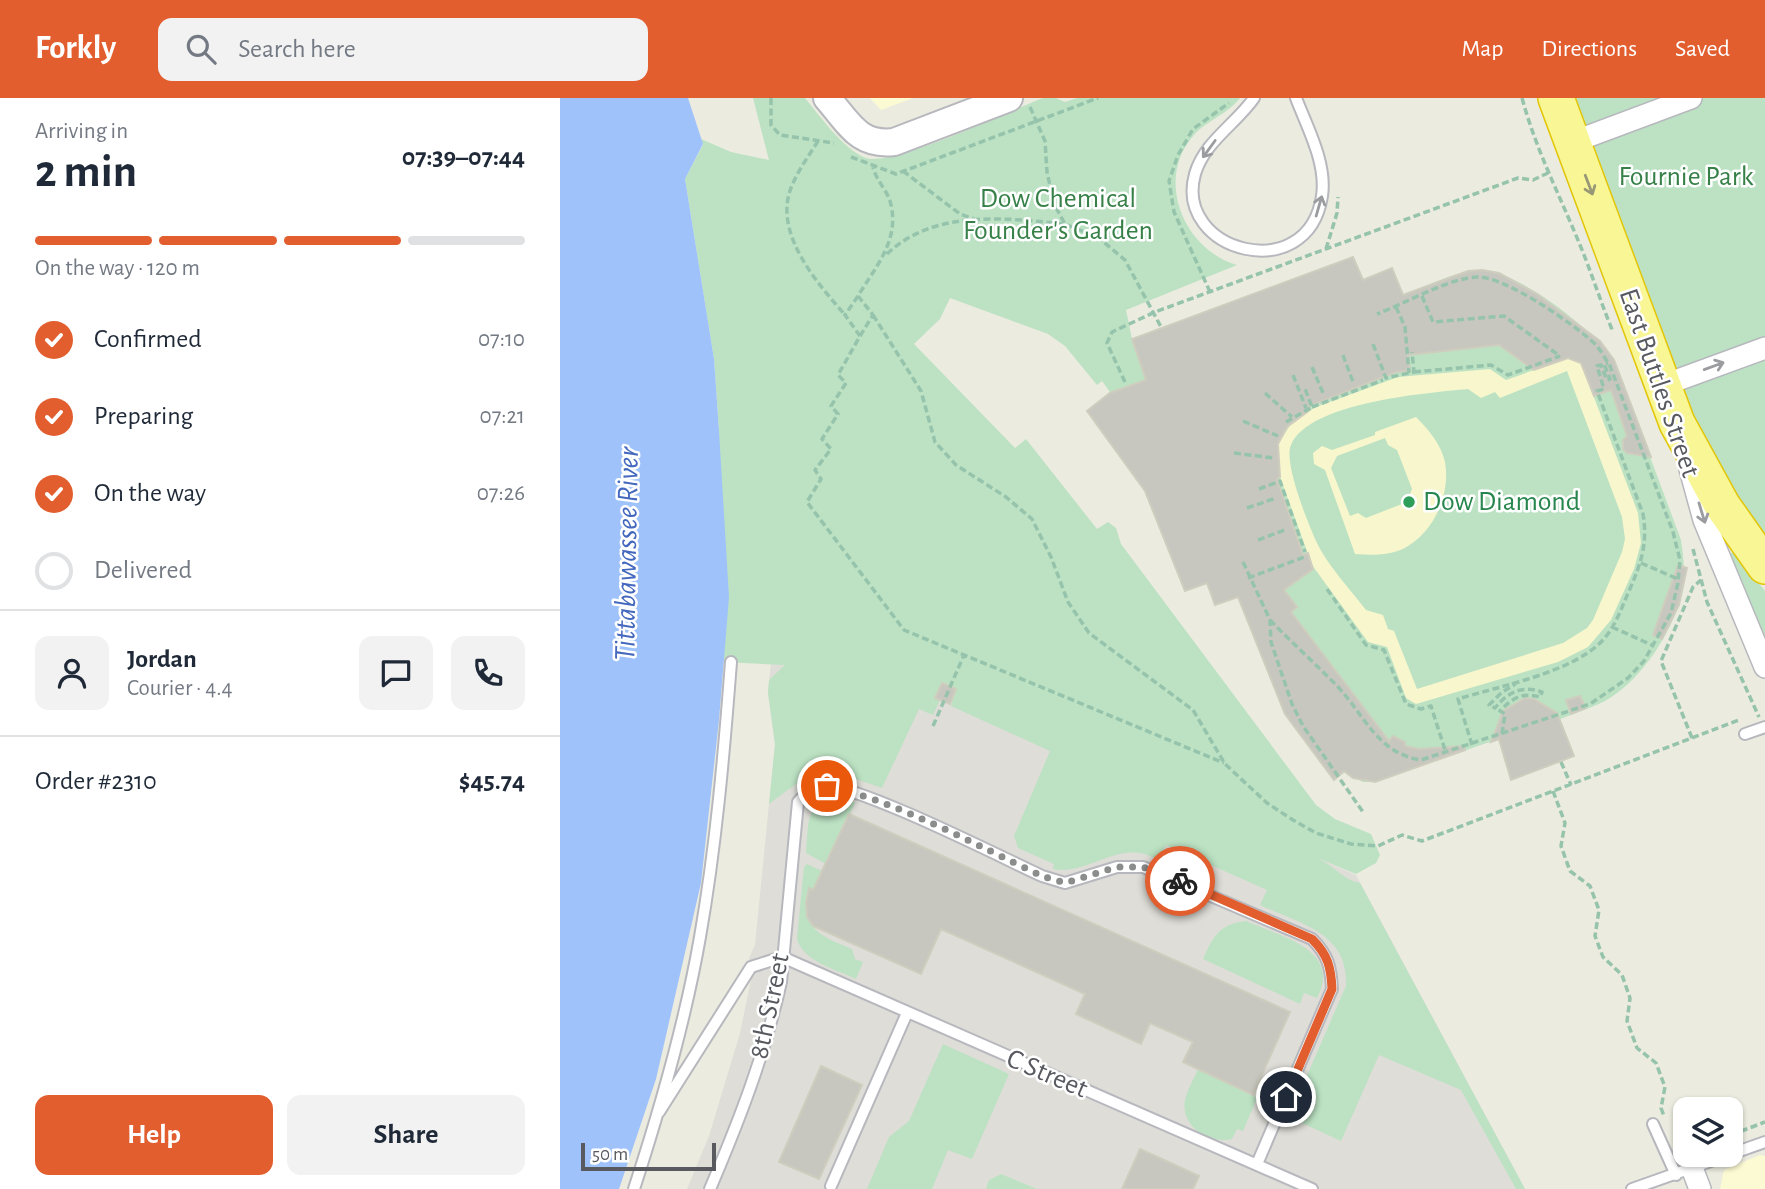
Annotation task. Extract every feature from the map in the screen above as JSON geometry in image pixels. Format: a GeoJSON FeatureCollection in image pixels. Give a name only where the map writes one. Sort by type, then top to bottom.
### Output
{"type":"FeatureCollection","features":[{"type":"Feature","properties":{"kind":"highway","name":"East Buttles Street"},"geometry":{"type":"LineString","coordinates":[[1556,98],[1677,423]]}},
{"type":"Feature","properties":{"kind":"highway"},"geometry":{"type":"LineString","coordinates":[[1677,423],[1722,505],[1765,566]]}},
{"type":"Feature","properties":{"kind":"street"},"geometry":{"type":"LineString","coordinates":[[827,98],[863,139],[874,156],[894,142],[1020,102]]}},
{"type":"Feature","properties":{"kind":"street"},"geometry":{"type":"LineString","coordinates":[[1573,142],[1691,98]]}},
{"type":"Feature","properties":{"kind":"street"},"geometry":{"type":"LineString","coordinates":[[1664,385],[1765,348]]}},
{"type":"Feature","properties":{"kind":"street","name":"East Buttles Street"},"geometry":{"type":"LineString","coordinates":[[1677,423],[1704,520],[1765,667]]}},
{"type":"Feature","properties":{"kind":"street"},"geometry":{"type":"LineString","coordinates":[[1696,1167],[1700,1189]]}},
{"type":"Feature","properties":{"kind":"lane"},"geometry":{"type":"LineString","coordinates":[[1254,98],[1240,118],[1206,151],[1195,175],[1195,205],[1204,225],[1223,241],[1247,250],[1270,251],[1298,242],[1314,221],[1322,195],[1321,170],[1296,98]]}},
{"type":"Feature","properties":{"kind":"lane"},"geometry":{"type":"LineString","coordinates":[[634,1189],[659,1112],[683,1018],[710,874],[731,662]]}},
{"type":"Feature","properties":{"kind":"lane"},"geometry":{"type":"LineString","coordinates":[[1745,734],[1764,727]]}},
{"type":"Feature","properties":{"kind":"lane","name":"8th Street"},"geometry":{"type":"LineString","coordinates":[[710,1189],[768,1036],[780,982],[798,802],[810,789],[827,786],[849,790],[1042,876],[1065,883],[1117,867],[1143,867],[1312,939],[1325,952],[1331,970],[1332,989],[1257,1164]]}},
{"type":"Feature","properties":{"kind":"lane"},"geometry":{"type":"LineString","coordinates":[[659,1112],[751,967],[782,957]]}},
{"type":"Feature","properties":{"kind":"lane","name":"C Street"},"geometry":{"type":"LineString","coordinates":[[782,957],[1312,1189]]}},
{"type":"Feature","properties":{"kind":"lane"},"geometry":{"type":"LineString","coordinates":[[831,1186],[907,1013]]}},
{"type":"Feature","properties":{"kind":"lane"},"geometry":{"type":"LineString","coordinates":[[1653,1124],[1673,1143]]}},
{"type":"Feature","properties":{"kind":"lane"},"geometry":{"type":"LineString","coordinates":[[1743,1150],[1765,1142]]}},
{"type":"Feature","properties":{"kind":"lane"},"geometry":{"type":"LineString","coordinates":[[1632,1189],[1691,1167]]}},
{"type":"Feature","properties":{"kind":"path"},"geometry":{"type":"LineString","coordinates":[[1522,98],[1532,134],[1581,247],[1593,285],[1615,335]]}},
{"type":"Feature","properties":{"kind":"path"},"geometry":{"type":"LineString","coordinates":[[1020,102],[1045,141],[1047,172],[1054,204],[1065,223]]}},
{"type":"Feature","properties":{"kind":"path"},"geometry":{"type":"LineString","coordinates":[[818,141],[789,195],[787,216],[798,252],[813,278],[860,336]]}},
{"type":"Feature","properties":{"kind":"path"},"geometry":{"type":"LineString","coordinates":[[874,156],[890,202],[892,229],[885,255]]}},
{"type":"Feature","properties":{"kind":"path"},"geometry":{"type":"LineString","coordinates":[[903,172],[960,214],[976,219]]}},
{"type":"Feature","properties":{"kind":"path"},"geometry":{"type":"LineString","coordinates":[[1125,382],[1107,343],[1112,332],[1155,312],[1518,178],[1533,180],[1548,173]]}},
{"type":"Feature","properties":{"kind":"path"},"geometry":{"type":"LineString","coordinates":[[845,315],[885,255],[904,237],[940,225],[990,217],[1065,223],[1099,239],[1125,260],[1161,327]]}},
{"type":"Feature","properties":{"kind":"path"},"geometry":{"type":"LineString","coordinates":[[1243,562],[1248,578],[1270,620],[1339,689],[1380,742],[1404,757],[1421,760],[1446,753],[1547,719],[1609,694],[1628,678],[1654,646],[1671,613],[1679,579],[1680,560],[1673,532],[1608,363],[1596,344],[1516,289],[1493,279],[1476,277],[1457,281],[1377,314]]}},
{"type":"Feature","properties":{"kind":"path"},"geometry":{"type":"LineString","coordinates":[[858,296],[873,314],[921,391],[935,442],[956,465],[1006,497],[1032,519],[1051,556],[1068,602],[1089,633],[1193,710],[1226,764],[1267,803],[1316,833],[1351,844],[1378,846],[1402,835],[1422,841],[1744,718]]}},
{"type":"Feature","properties":{"kind":"path"},"geometry":{"type":"LineString","coordinates":[[1373,344],[1386,378],[1491,365],[1508,374],[1560,356],[1504,317],[1433,322],[1422,296]]}},
{"type":"Feature","properties":{"kind":"path"},"geometry":{"type":"LineString","coordinates":[[1396,307],[1405,327],[1411,373]]}},
{"type":"Feature","properties":{"kind":"path"},"geometry":{"type":"LineString","coordinates":[[873,314],[838,374],[846,383],[831,406],[838,414],[822,439],[831,449],[815,470],[821,479],[807,502],[904,630],[1226,764]]}},
{"type":"Feature","properties":{"kind":"path"},"geometry":{"type":"LineString","coordinates":[[1411,373],[1412,352]]}},
{"type":"Feature","properties":{"kind":"path"},"geometry":{"type":"LineString","coordinates":[[1343,355],[1353,382]]}},
{"type":"Feature","properties":{"kind":"path"},"geometry":{"type":"LineString","coordinates":[[1472,745],[1458,699],[1567,664],[1587,654],[1612,627],[1641,563],[1646,532],[1643,514],[1597,391],[1604,389],[1597,366],[1601,365],[1607,380],[1611,379],[1604,364],[1608,363]]}},
{"type":"Feature","properties":{"kind":"path"},"geometry":{"type":"LineString","coordinates":[[1312,367],[1323,393]]}},
{"type":"Feature","properties":{"kind":"path"},"geometry":{"type":"LineString","coordinates":[[1293,374],[1307,408]]}},
{"type":"Feature","properties":{"kind":"path"},"geometry":{"type":"LineString","coordinates":[[1286,422],[1307,408],[1382,380]]}},
{"type":"Feature","properties":{"kind":"path"},"geometry":{"type":"LineString","coordinates":[[1304,386],[1312,407]]}},
{"type":"Feature","properties":{"kind":"path"},"geometry":{"type":"LineString","coordinates":[[1265,393],[1292,417]]}},
{"type":"Feature","properties":{"kind":"path"},"geometry":{"type":"LineString","coordinates":[[1243,421],[1278,436]]}},
{"type":"Feature","properties":{"kind":"path"},"geometry":{"type":"LineString","coordinates":[[1234,453],[1274,458]]}},
{"type":"Feature","properties":{"kind":"path"},"geometry":{"type":"LineString","coordinates":[[1248,578],[1306,554],[1280,481],[1259,489]]}},
{"type":"Feature","properties":{"kind":"path"},"geometry":{"type":"LineString","coordinates":[[1247,508],[1276,498]]}},
{"type":"Feature","properties":{"kind":"path"},"geometry":{"type":"LineString","coordinates":[[1258,540],[1287,529]]}},
{"type":"Feature","properties":{"kind":"path"},"geometry":{"type":"LineString","coordinates":[[1690,536],[1707,602],[1764,727]]}},
{"type":"Feature","properties":{"kind":"path"},"geometry":{"type":"LineString","coordinates":[[1641,563],[1679,579]]}},
{"type":"Feature","properties":{"kind":"path"},"geometry":{"type":"LineString","coordinates":[[1692,738],[1661,661],[1693,587],[1701,580]]}},
{"type":"Feature","properties":{"kind":"path"},"geometry":{"type":"LineString","coordinates":[[1326,589],[1366,645],[1384,650],[1406,704],[1421,709],[1431,706],[1446,753]]}},
{"type":"Feature","properties":{"kind":"path"},"geometry":{"type":"LineString","coordinates":[[1270,620],[1271,642],[1292,704],[1303,726],[1363,812]]}},
{"type":"Feature","properties":{"kind":"path"},"geometry":{"type":"LineString","coordinates":[[1612,627],[1654,646]]}},
{"type":"Feature","properties":{"kind":"path"},"geometry":{"type":"LineString","coordinates":[[933,726],[964,655]]}},
{"type":"Feature","properties":{"kind":"path"},"geometry":{"type":"LineString","coordinates":[[1502,734],[1505,714],[1500,711],[1507,702],[1526,695],[1540,697],[1542,692],[1526,688],[1514,691],[1495,708],[1489,705],[1514,685],[1513,682]]}},
{"type":"Feature","properties":{"kind":"path"},"geometry":{"type":"LineString","coordinates":[[1547,719],[1549,725]]}},
{"type":"Feature","properties":{"kind":"path"},"geometry":{"type":"LineString","coordinates":[[1561,762],[1571,785]]}},
{"type":"Feature","properties":{"kind":"path"},"geometry":{"type":"LineString","coordinates":[[1553,791],[1565,823],[1561,846],[1570,871],[1590,887],[1599,910],[1595,936],[1603,957],[1622,975],[1630,998],[1627,1021],[1637,1048],[1656,1063],[1665,1087],[1661,1108],[1666,1121]]}},
{"type":"Feature","properties":{"kind":"path"},"geometry":{"type":"LineString","coordinates":[[1743,1130],[1765,1122]]}},
{"type":"Feature","properties":{"kind":"shaded area"},"geometry":{"type":"Polygon","coordinates":[[[870,98],[913,98],[881,110],[870,98]]]}},
{"type":"Feature","properties":{"kind":"shaded area"},"geometry":{"type":"Polygon","coordinates":[[[771,662],[935,689],[942,683],[956,689],[953,696],[1356,875],[1525,1189],[687,1189],[709,1136],[740,1033],[752,975],[749,958],[755,945],[775,744],[768,693],[771,662]]]}},
{"type":"Feature","properties":{"kind":"shaded area"},"geometry":{"type":"Polygon","coordinates":[[[1760,1155],[1765,1156],[1765,1189],[1720,1189],[1724,1170],[1743,1167],[1743,1162],[1760,1155]]]}},
{"type":"Feature","properties":{"kind":"green space","name":"Dow Chemical Founder's Garden"},"geometry":{"type":"Polygon","coordinates":[[[753,98],[805,98],[849,148],[866,158],[880,158],[925,146],[1043,98],[1056,98],[1065,102],[1077,98],[1240,98],[1194,135],[1182,153],[1176,172],[1176,192],[1190,229],[1202,245],[1218,257],[1237,265],[1126,310],[1132,339],[1353,257],[1363,280],[1403,295],[1470,271],[1495,272],[1513,279],[1572,318],[1604,347],[1614,360],[1681,540],[1684,572],[1680,599],[1656,650],[1645,666],[1619,692],[1600,704],[1560,719],[1574,756],[1511,780],[1498,739],[1375,782],[1363,782],[1345,772],[1334,780],[1285,714],[1238,597],[1215,605],[1207,583],[1185,591],[1141,479],[1087,411],[1110,392],[1102,381],[1097,385],[1065,346],[1048,334],[950,298],[940,319],[914,344],[1015,448],[1026,439],[1097,529],[1108,522],[1116,528],[1121,544],[1316,805],[1335,819],[1371,834],[1380,855],[1376,863],[1356,874],[1315,857],[1348,879],[1360,883],[1525,1189],[1516,1189],[1461,1090],[1379,1055],[1341,1141],[1289,1117],[1346,986],[1345,968],[1340,954],[1331,942],[1306,925],[1260,905],[1267,890],[1166,845],[1160,860],[1141,853],[1128,853],[1064,870],[1053,869],[1054,864],[1018,848],[1014,836],[1050,751],[951,706],[956,689],[942,683],[935,698],[940,700],[933,715],[919,709],[882,788],[846,776],[822,773],[801,781],[769,804],[775,744],[768,693],[769,680],[785,665],[722,662],[719,431],[714,359],[685,179],[703,145],[701,139],[731,152],[769,160],[753,98]]]}},
{"type":"Feature","properties":{"kind":"green space","name":"Fournie Park"},"geometry":{"type":"Polygon","coordinates":[[[1573,98],[1765,98],[1765,537],[1708,449],[1573,98]]]}},
{"type":"Feature","properties":{"kind":"green space"},"geometry":{"type":"Polygon","coordinates":[[[1730,553],[1735,553],[1765,591],[1765,639],[1728,557],[1730,553]]]}},
{"type":"Feature","properties":{"kind":"green space"},"geometry":{"type":"Polygon","coordinates":[[[840,796],[855,803],[826,864],[806,853],[809,823],[814,808],[828,799],[840,796]]]}},
{"type":"Feature","properties":{"kind":"green space"},"geometry":{"type":"Polygon","coordinates":[[[807,864],[822,871],[813,890],[809,889],[807,913],[810,922],[822,935],[852,949],[855,959],[863,962],[856,979],[813,959],[806,954],[797,939],[804,867],[807,864]]]}},
{"type":"Feature","properties":{"kind":"green space"},"geometry":{"type":"Polygon","coordinates":[[[1246,921],[1290,939],[1315,956],[1322,967],[1323,981],[1317,998],[1304,993],[1300,1004],[1203,959],[1218,933],[1229,925],[1246,921]]]}},
{"type":"Feature","properties":{"kind":"green space"},"geometry":{"type":"Polygon","coordinates":[[[943,1044],[1009,1074],[972,1159],[948,1150],[932,1189],[867,1189],[889,1137],[909,1121],[943,1044]]]}},
{"type":"Feature","properties":{"kind":"green space"},"geometry":{"type":"Polygon","coordinates":[[[1198,1069],[1257,1098],[1243,1131],[1237,1129],[1232,1139],[1206,1136],[1198,1132],[1187,1118],[1185,1100],[1198,1069]]]}},
{"type":"Feature","properties":{"kind":"green space"},"geometry":{"type":"Polygon","coordinates":[[[1001,1174],[1037,1189],[986,1189],[989,1180],[1001,1174]]]}},
{"type":"Feature","properties":{"kind":"sand"},"geometry":{"type":"Polygon","coordinates":[[[1568,358],[1581,363],[1638,513],[1641,543],[1634,569],[1611,620],[1588,647],[1558,662],[1416,704],[1406,698],[1387,647],[1368,642],[1312,565],[1280,477],[1278,444],[1294,419],[1316,407],[1398,377],[1490,369],[1506,380],[1568,358]],[[1567,371],[1500,398],[1495,392],[1481,398],[1468,389],[1399,397],[1344,409],[1302,430],[1291,445],[1289,453],[1293,478],[1316,541],[1332,568],[1366,610],[1383,615],[1388,629],[1394,631],[1417,689],[1563,643],[1587,628],[1593,620],[1622,552],[1625,539],[1622,517],[1567,371]]]}},
{"type":"Feature","properties":{"kind":"sand"},"geometry":{"type":"Polygon","coordinates":[[[1416,417],[1434,437],[1443,455],[1445,487],[1438,512],[1414,542],[1391,553],[1355,554],[1325,470],[1314,464],[1313,453],[1322,446],[1332,450],[1375,435],[1375,432],[1416,417]],[[1385,438],[1337,456],[1331,468],[1350,516],[1358,513],[1366,518],[1407,502],[1412,489],[1397,450],[1388,445],[1385,438]]]}},
{"type":"Feature","properties":{"kind":"water","name":"Tittabawassee River"},"geometry":{"type":"Polygon","coordinates":[[[560,98],[688,98],[703,144],[685,179],[714,359],[729,597],[701,883],[656,1079],[619,1189],[560,1189],[560,98]]]}},
{"type":"Feature","properties":{"kind":"building","name":"Dow Diamond"},"geometry":{"type":"Polygon","coordinates":[[[1353,257],[1363,280],[1392,268],[1403,295],[1468,271],[1482,270],[1499,273],[1537,294],[1600,341],[1614,360],[1651,457],[1627,453],[1623,449],[1623,440],[1627,436],[1611,390],[1594,396],[1581,363],[1568,358],[1534,370],[1499,345],[1408,355],[1410,371],[1396,372],[1307,407],[1310,410],[1287,427],[1278,444],[1280,477],[1277,479],[1303,555],[1308,553],[1313,569],[1284,590],[1297,607],[1291,612],[1389,741],[1393,736],[1405,742],[1405,746],[1419,749],[1464,746],[1465,750],[1375,782],[1353,778],[1344,771],[1334,780],[1285,714],[1238,597],[1215,605],[1207,583],[1185,591],[1145,491],[1087,411],[1110,393],[1146,380],[1132,339],[1353,257]]]}},
{"type":"Feature","properties":{"kind":"building"},"geometry":{"type":"Polygon","coordinates":[[[1678,565],[1687,568],[1679,605],[1662,639],[1653,635],[1678,565]]]}},
{"type":"Feature","properties":{"kind":"building"},"geometry":{"type":"Polygon","coordinates":[[[942,683],[956,689],[950,704],[935,698],[942,683]]]}},
{"type":"Feature","properties":{"kind":"building"},"geometry":{"type":"Polygon","coordinates":[[[1580,696],[1586,708],[1571,714],[1566,700],[1580,696]]]}},
{"type":"Feature","properties":{"kind":"building"},"geometry":{"type":"Polygon","coordinates":[[[1525,698],[1534,699],[1557,713],[1574,756],[1511,780],[1499,739],[1491,742],[1503,711],[1525,698]]]}},
{"type":"Feature","properties":{"kind":"building"},"geometry":{"type":"Polygon","coordinates":[[[849,814],[1290,1012],[1253,1095],[1183,1062],[1193,1042],[1150,1023],[1141,1044],[1076,1014],[1085,994],[941,929],[921,974],[813,926],[807,917],[809,888],[813,890],[849,814]]]}},
{"type":"Feature","properties":{"kind":"building"},"geometry":{"type":"Polygon","coordinates":[[[821,1066],[862,1085],[819,1179],[779,1162],[821,1066]]]}},
{"type":"Feature","properties":{"kind":"building"},"geometry":{"type":"Polygon","coordinates":[[[1140,1149],[1199,1176],[1193,1189],[1122,1189],[1140,1149]]]}},
{"type":"Feature","properties":{"kind":"way so far"},"geometry":{"type":"LineString","coordinates":[[827,786],[849,790],[884,804],[1042,876],[1065,883],[1117,867],[1143,867],[1180,881]]}},
{"type":"Feature","properties":{"kind":"place","name":"Dow Diamond"},"geometry":{"type":"Point","coordinates":[1409,502]}},
{"type":"Feature","properties":{"kind":"route"},"geometry":{"type":"LineString","coordinates":[[1180,881],[1312,939],[1325,952],[1331,970],[1332,989],[1286,1097]]}}]}
